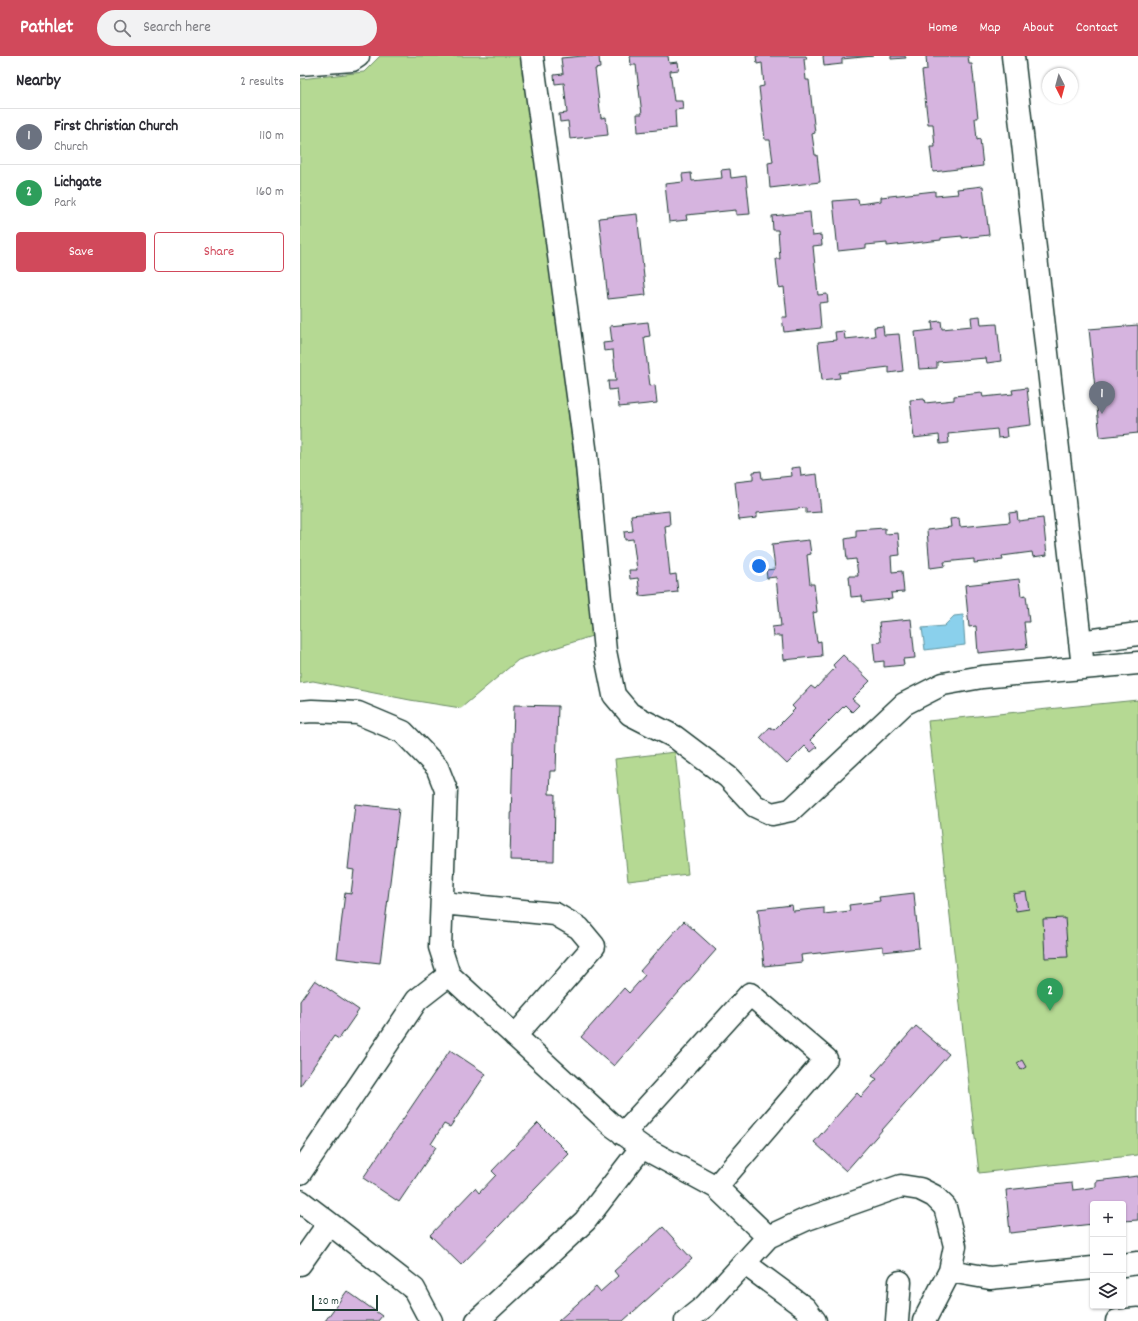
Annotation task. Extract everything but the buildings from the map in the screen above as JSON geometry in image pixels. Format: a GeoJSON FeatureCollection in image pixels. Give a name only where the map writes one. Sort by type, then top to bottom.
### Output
{"type":"FeatureCollection","features":[{"type":"Feature","properties":{"kind":"street"},"geometry":{"type":"LineString","coordinates":[[300,64],[352,60],[358,56]]}},
{"type":"Feature","properties":{"kind":"street"},"geometry":{"type":"LineString","coordinates":[[532,56],[586,455],[605,651],[614,695],[630,714],[674,736],[728,777],[755,806],[772,814],[791,810],[904,704],[943,684],[982,676],[1138,663]]}},
{"type":"Feature","properties":{"kind":"street"},"geometry":{"type":"LineString","coordinates":[[1013,56],[1083,667]]}},
{"type":"Feature","properties":{"kind":"street"},"geometry":{"type":"LineString","coordinates":[[1080,642],[1138,634]]}},
{"type":"Feature","properties":{"kind":"street"},"geometry":{"type":"LineString","coordinates":[[300,712],[312,711],[358,713],[403,732],[437,767],[446,790],[440,947],[449,975],[613,1126],[642,1147],[716,1187],[768,1237]]}},
{"type":"Feature","properties":{"kind":"street"},"geometry":{"type":"LineString","coordinates":[[442,903],[555,914],[579,928],[594,946],[515,1036]]}},
{"type":"Feature","properties":{"kind":"street"},"geometry":{"type":"LineString","coordinates":[[300,1173],[417,1000],[449,975]]}},
{"type":"Feature","properties":{"kind":"street"},"geometry":{"type":"LineString","coordinates":[[623,1134],[750,994],[826,1059],[716,1187]]}},
{"type":"Feature","properties":{"kind":"street"},"geometry":{"type":"LineString","coordinates":[[476,1321],[585,1221],[642,1147]]}},
{"type":"Feature","properties":{"kind":"street"},"geometry":{"type":"LineString","coordinates":[[686,1321],[705,1306],[768,1237],[807,1219],[901,1186],[920,1189],[934,1196],[945,1207],[955,1246],[950,1271],[924,1321]]}},
{"type":"Feature","properties":{"kind":"street"},"geometry":{"type":"LineString","coordinates":[[300,1201],[414,1289],[431,1321]]}},
{"type":"Feature","properties":{"kind":"street"},"geometry":{"type":"LineString","coordinates":[[300,1264],[330,1223]]}},
{"type":"Feature","properties":{"kind":"street"},"geometry":{"type":"LineString","coordinates":[[744,1263],[805,1308],[815,1321]]}},
{"type":"Feature","properties":{"kind":"street"},"geometry":{"type":"LineString","coordinates":[[1126,1265],[1138,1263]]}},
{"type":"Feature","properties":{"kind":"street"},"geometry":{"type":"LineString","coordinates":[[950,1271],[990,1278],[1090,1268]]}},
{"type":"Feature","properties":{"kind":"street"},"geometry":{"type":"LineString","coordinates":[[897,1321],[900,1282]]}},
{"type":"Feature","properties":{"kind":"street"},"geometry":{"type":"LineString","coordinates":[[1117,1321],[1138,1319]]}},
{"type":"Feature","properties":{"kind":"green space"},"geometry":{"type":"Polygon","coordinates":[[[380,56],[526,56],[595,635],[518,660],[461,708],[410,700],[313,681],[300,683],[300,79],[364,72],[380,56]]]}},
{"type":"Feature","properties":{"kind":"green space"},"geometry":{"type":"Polygon","coordinates":[[[1138,700],[1138,1155],[979,1173],[928,721],[1138,700]]]}},
{"type":"Feature","properties":{"kind":"green space"},"geometry":{"type":"Polygon","coordinates":[[[675,752],[688,874],[628,881],[615,759],[675,752]]]}},
{"type":"Feature","properties":{"kind":"water"},"geometry":{"type":"Polygon","coordinates":[[[963,615],[965,645],[925,650],[922,628],[944,626],[954,616],[963,615]]]}},
{"type":"Feature","properties":{"kind":"place","name":"First Christian Church"},"geometry":{"type":"Point","coordinates":[1102,414]}},
{"type":"Feature","properties":{"kind":"place","name":"Lichgate"},"geometry":{"type":"Point","coordinates":[1050,1011]}}]}
